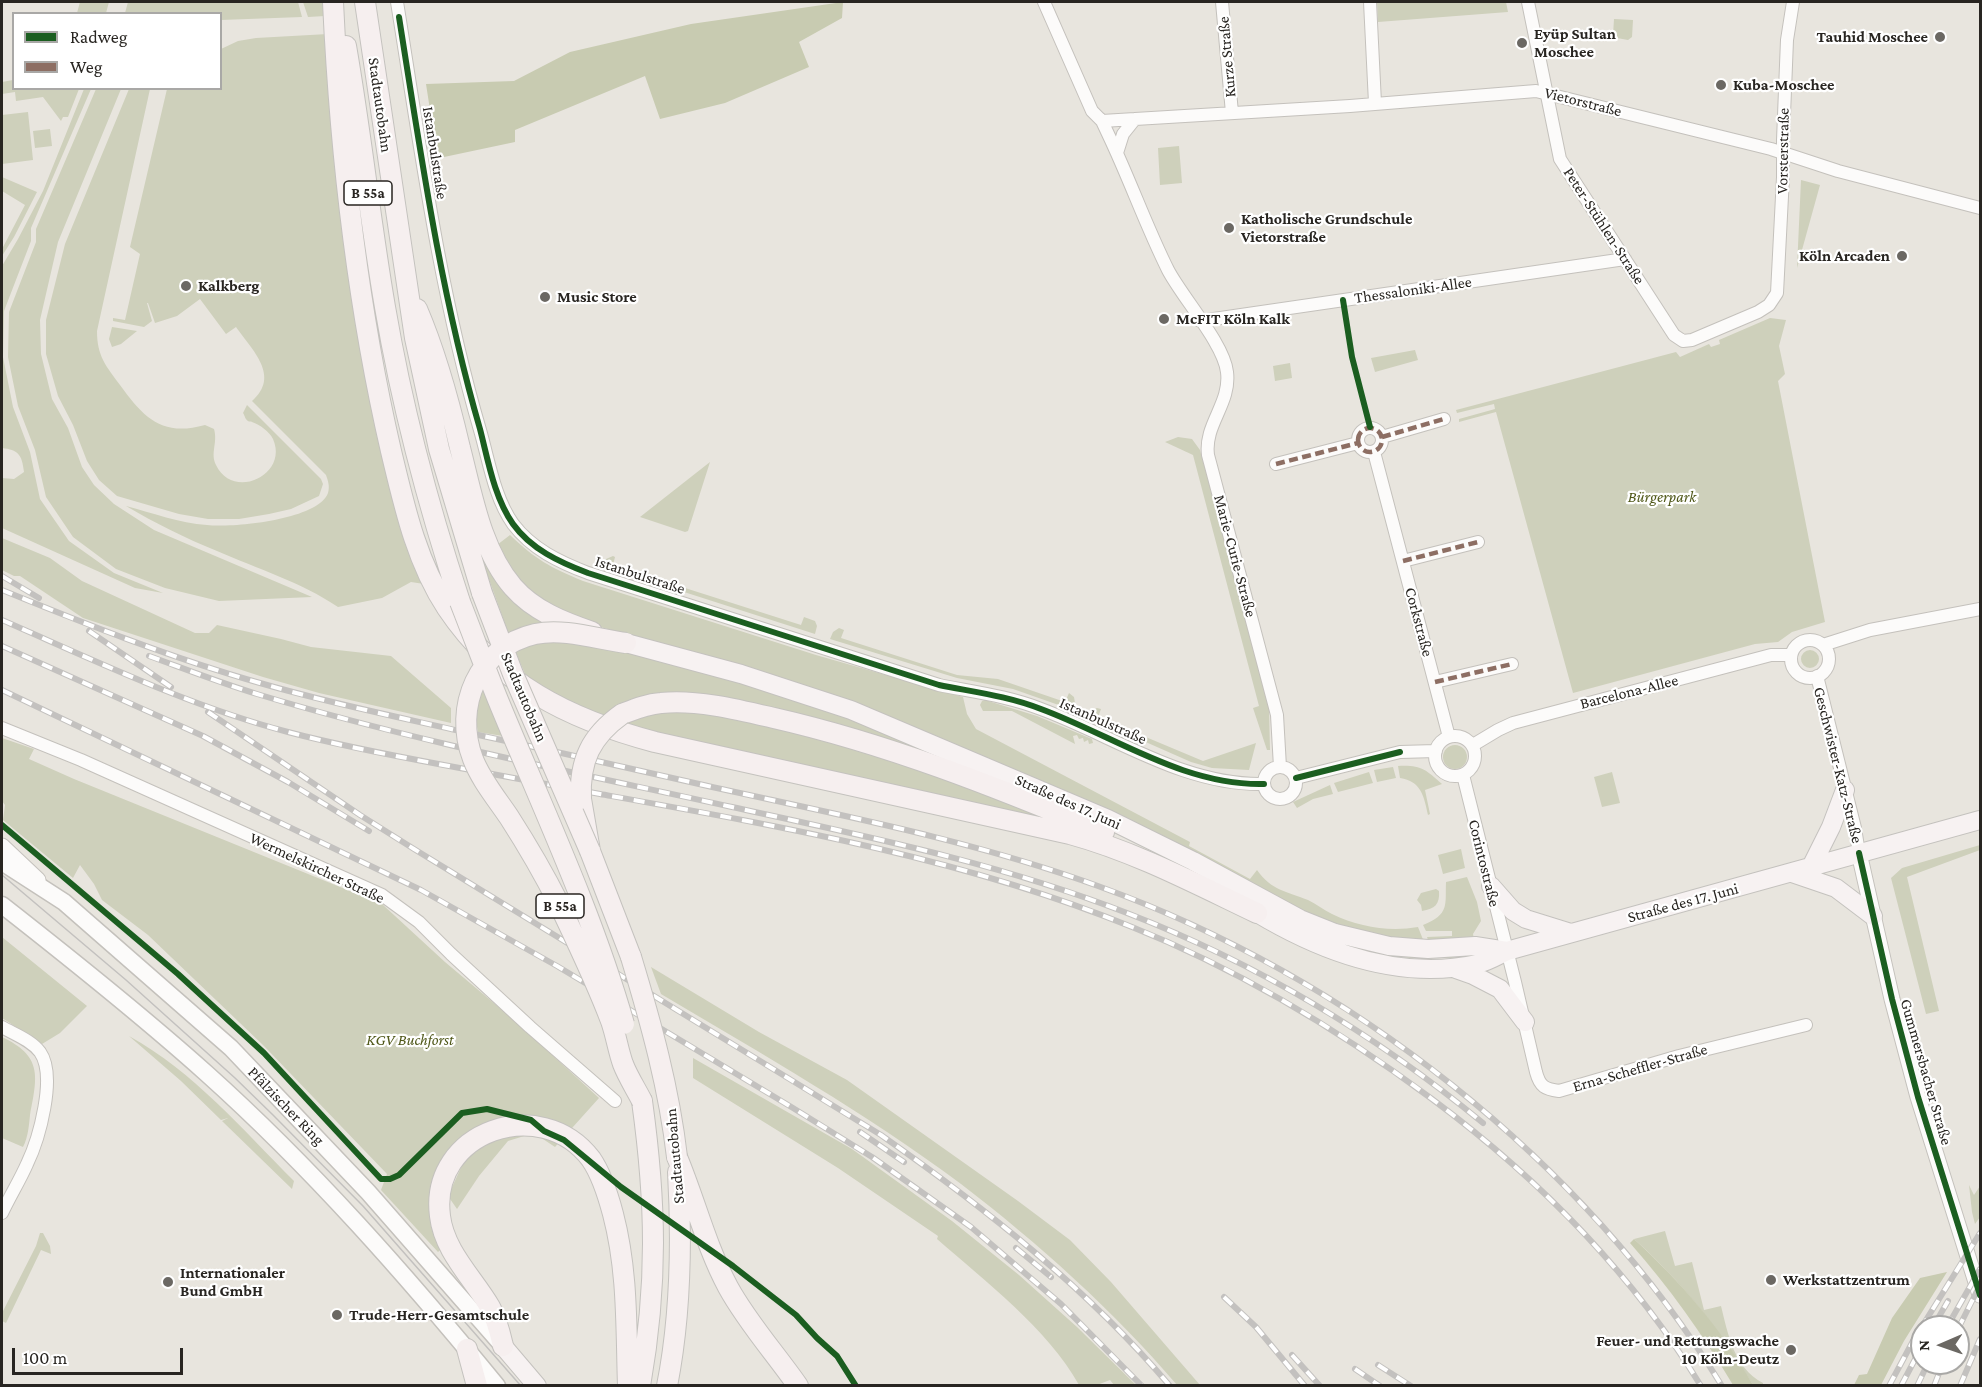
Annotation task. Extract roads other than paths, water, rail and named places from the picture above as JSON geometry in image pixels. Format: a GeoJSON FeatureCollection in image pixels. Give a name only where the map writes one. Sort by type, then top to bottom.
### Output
{"type":"FeatureCollection","features":[{"type":"Feature","properties":{"kind":"highway"},"geometry":{"type":"LineString","coordinates":[[333,2],[337,81],[354,236],[363,312],[380,402],[401,493],[417,548],[430,579],[447,608],[483,653],[511,678],[558,708],[588,721],[655,742],[1104,843],[1257,913]]}},
{"type":"Feature","properties":{"kind":"highway","name":"Stadtautobahn"},"geometry":{"type":"LineString","coordinates":[[338,2],[385,308],[413,444],[460,602],[497,699],[564,856],[606,964],[630,1047],[642,1101],[651,1162],[654,1225],[651,1315],[640,1386]]}},
{"type":"Feature","properties":{"kind":"highway","name":"Stadtautobahn"},"geometry":{"type":"LineString","coordinates":[[365,2],[405,280],[417,349],[439,449],[479,583],[513,674],[590,851],[631,957],[654,1032],[672,1112],[681,1233],[676,1328],[667,1386]]}},
{"type":"Feature","properties":{"kind":"highway"},"geometry":{"type":"LineString","coordinates":[[405,280],[429,335],[480,522],[490,551],[501,571],[514,588],[540,610],[570,624],[626,643]]}},
{"type":"Feature","properties":{"kind":"highway","name":"B 55a"},"geometry":{"type":"LineString","coordinates":[[626,643],[558,633],[537,634],[521,639],[504,648],[483,669],[473,685],[465,719],[467,741],[473,761],[520,834],[558,903],[611,1022],[624,1067],[642,1101]]}},
{"type":"Feature","properties":{"kind":"highway"},"geometry":{"type":"LineString","coordinates":[[590,851],[581,786],[582,770],[595,738],[608,724],[622,714],[641,706],[663,702],[684,703],[752,713],[811,726],[971,778],[1103,832],[1202,879],[1257,913]]}},
{"type":"Feature","properties":{"kind":"highway"},"geometry":{"type":"LineString","coordinates":[[503,1346],[491,1309],[448,1244],[440,1216],[439,1201],[446,1174],[460,1152],[472,1141],[490,1131],[504,1127],[546,1128],[566,1138],[592,1161],[609,1200],[621,1252],[627,1310],[628,1386]]}},
{"type":"Feature","properties":{"kind":"highway"},"geometry":{"type":"LineString","coordinates":[[677,1157],[715,1261],[728,1287],[749,1320],[798,1386]]}},
{"type":"Feature","properties":{"kind":"highway"},"geometry":{"type":"LineString","coordinates":[[467,1348],[477,1386]]}},
{"type":"Feature","properties":{"kind":"main road","name":"Straße des 17. Juni"},"geometry":{"type":"LineString","coordinates":[[626,643],[741,674],[851,710],[1108,819],[1193,861],[1300,919],[1335,933],[1389,946],[1428,949],[1475,946],[1507,951]]}},
{"type":"Feature","properties":{"kind":"main road"},"geometry":{"type":"LineString","coordinates":[[1811,867],[1832,827],[1845,790]]}},
{"type":"Feature","properties":{"kind":"main road","name":"Straße des 17. Juni"},"geometry":{"type":"LineString","coordinates":[[1257,913],[1292,934],[1367,962],[1395,967],[1448,967],[1477,964],[1507,951],[1980,819]]}},
{"type":"Feature","properties":{"kind":"main road","name":"Pfälzischer Ring"},"geometry":{"type":"LineString","coordinates":[[2,862],[58,898],[231,1048],[368,1192],[537,1386]]}},
{"type":"Feature","properties":{"kind":"main road"},"geometry":{"type":"LineString","coordinates":[[1792,873],[1836,888],[1873,916]]}},
{"type":"Feature","properties":{"kind":"main road"},"geometry":{"type":"LineString","coordinates":[[1491,886],[1513,911],[1526,919],[1546,927],[1573,933]]}},
{"type":"Feature","properties":{"kind":"main road","name":"Pfälzischer Ring"},"geometry":{"type":"LineString","coordinates":[[2,905],[206,1073],[256,1121],[398,1267],[497,1386]]}},
{"type":"Feature","properties":{"kind":"main road"},"geometry":{"type":"LineString","coordinates":[[1448,967],[1473,975],[1500,989],[1525,1022]]}},
{"type":"Feature","properties":{"kind":"street","name":"Istanbulstraße"},"geometry":{"type":"LineString","coordinates":[[397,2],[436,241],[450,314],[470,396],[503,506],[515,526],[539,550],[553,559],[588,573],[939,685],[1016,700],[1194,774],[1220,781],[1264,784]]}},
{"type":"Feature","properties":{"kind":"street","name":"Marie-Curie-Straße"},"geometry":{"type":"LineString","coordinates":[[1044,2],[1092,111],[1102,121],[1117,153],[1168,271],[1219,348],[1227,370],[1221,408],[1208,436],[1208,455],[1277,716],[1280,767]]}},
{"type":"Feature","properties":{"kind":"street","name":"Kurze Straße"},"geometry":{"type":"LineString","coordinates":[[1222,2],[1232,113]]}},
{"type":"Feature","properties":{"kind":"street"},"geometry":{"type":"LineString","coordinates":[[1370,2],[1375,103]]}},
{"type":"Feature","properties":{"kind":"street","name":"Peter-Stühlen-Straße"},"geometry":{"type":"LineString","coordinates":[[1528,2],[1560,159],[1674,335],[1683,341],[1692,340],[1758,312],[1769,305],[1773,299]]}},
{"type":"Feature","properties":{"kind":"street","name":"Vorsterstraße"},"geometry":{"type":"LineString","coordinates":[[1773,299],[1777,293],[1784,177],[1787,40],[1793,2]]}},
{"type":"Feature","properties":{"kind":"street","name":"Vietorstraße"},"geometry":{"type":"LineString","coordinates":[[1102,121],[1536,91],[1771,149],[1980,208]]}},
{"type":"Feature","properties":{"kind":"street"},"geometry":{"type":"LineString","coordinates":[[1117,153],[1123,134],[1135,119]]}},
{"type":"Feature","properties":{"kind":"street","name":"Thessaloniki-Allee"},"geometry":{"type":"LineString","coordinates":[[1200,321],[1625,259]]}},
{"type":"Feature","properties":{"kind":"street"},"geometry":{"type":"LineString","coordinates":[[1382,437],[1444,419]]}},
{"type":"Feature","properties":{"kind":"street"},"geometry":{"type":"LineString","coordinates":[[1366,428],[1378,430],[1382,437],[1381,446],[1374,452],[1361,449],[1358,443],[1359,434],[1366,428]]}},
{"type":"Feature","properties":{"kind":"street"},"geometry":{"type":"LineString","coordinates":[[1276,464],[1358,443]]}},
{"type":"Feature","properties":{"kind":"street","name":"Corkstraße"},"geometry":{"type":"LineString","coordinates":[[1374,452],[1449,737]]}},
{"type":"Feature","properties":{"kind":"street"},"geometry":{"type":"LineString","coordinates":[[1403,561],[1478,542]]}},
{"type":"Feature","properties":{"kind":"street"},"geometry":{"type":"LineString","coordinates":[[1823,645],[1870,630],[1980,609]]}},
{"type":"Feature","properties":{"kind":"street"},"geometry":{"type":"LineString","coordinates":[[1804,640],[1814,640],[1823,645],[1829,659],[1827,666],[1817,676],[1805,677],[1796,671],[1791,655],[1796,646],[1804,640]]}},
{"type":"Feature","properties":{"kind":"street","name":"Barcelona-Allee"},"geometry":{"type":"LineString","coordinates":[[1473,746],[1513,723],[1771,655],[1791,655]]}},
{"type":"Feature","properties":{"kind":"street"},"geometry":{"type":"LineString","coordinates":[[1435,682],[1512,664]]}},
{"type":"Feature","properties":{"kind":"street","name":"Geschwister-Katz-Straße"},"geometry":{"type":"LineString","coordinates":[[1817,676],[1860,853]]}},
{"type":"Feature","properties":{"kind":"street","name":"Wermelskircher Straße"},"geometry":{"type":"LineString","coordinates":[[2,728],[81,760],[382,895],[419,922],[530,1027],[615,1101]]}},
{"type":"Feature","properties":{"kind":"street"},"geometry":{"type":"LineString","coordinates":[[1449,737],[1462,737],[1473,746],[1476,757],[1472,768],[1463,775],[1450,776],[1437,764],[1438,745],[1449,737]]}},
{"type":"Feature","properties":{"kind":"street"},"geometry":{"type":"LineString","coordinates":[[1296,778],[1400,752],[1436,751]]}},
{"type":"Feature","properties":{"kind":"street"},"geometry":{"type":"LineString","coordinates":[[1280,767],[1291,771],[1296,778],[1295,789],[1288,797],[1282,798],[1272,796],[1264,784],[1269,772],[1280,767]]}},
{"type":"Feature","properties":{"kind":"street","name":"Corintostraße"},"geometry":{"type":"LineString","coordinates":[[1463,775],[1507,951]]}},
{"type":"Feature","properties":{"kind":"street"},"geometry":{"type":"LineString","coordinates":[[2,846],[58,898]]}},
{"type":"Feature","properties":{"kind":"street","name":"Gummersbacher Straße"},"geometry":{"type":"LineString","coordinates":[[1860,853],[1892,999],[1920,1105],[1980,1295]]}},
{"type":"Feature","properties":{"kind":"street","name":"Erna-Scheffler-Straße"},"geometry":{"type":"LineString","coordinates":[[1507,951],[1539,1082],[1544,1089],[1559,1091],[1679,1056],[1806,1025]]}},
{"type":"Feature","properties":{"kind":"street"},"geometry":{"type":"LineString","coordinates":[[2,1027],[29,1041],[39,1051],[46,1070],[47,1085],[35,1145],[2,1213]]}},
{"type":"Feature","properties":{"kind":"tram line"},"geometry":{"type":"LineString","coordinates":[[2,875],[126,980],[273,1115],[363,1206],[521,1386]]}},
{"type":"Feature","properties":{"kind":"railway"},"geometry":{"type":"LineString","coordinates":[[2,576],[39,598]]}},
{"type":"Feature","properties":{"kind":"railway"},"geometry":{"type":"LineString","coordinates":[[2,590],[161,652],[285,690],[334,703],[950,841],[1049,869],[1098,886],[1191,924],[1282,970],[1369,1024],[1452,1085],[1529,1152],[1601,1224],[1665,1303],[1722,1386]]}},
{"type":"Feature","properties":{"kind":"railway"},"geometry":{"type":"LineString","coordinates":[[2,620],[179,696],[288,732],[388,755],[802,832],[937,863],[1068,903],[1172,944],[1288,1003],[1361,1049],[1471,1129],[1545,1194],[1580,1229],[1645,1304],[1701,1386]]}},
{"type":"Feature","properties":{"kind":"railway"},"geometry":{"type":"LineString","coordinates":[[89,631],[171,687]]}},
{"type":"Feature","properties":{"kind":"railway"},"geometry":{"type":"LineString","coordinates":[[2,646],[203,736],[288,782],[369,831]]}},
{"type":"Feature","properties":{"kind":"railway"},"geometry":{"type":"LineString","coordinates":[[149,656],[257,694],[375,727],[882,840],[981,865],[1079,895],[1175,933],[1268,978],[1357,1031],[1400,1060],[1483,1123]]}},
{"type":"Feature","properties":{"kind":"railway"},"geometry":{"type":"LineString","coordinates":[[2,690],[421,890],[557,966],[793,1108],[872,1157],[971,1227],[1061,1304],[1142,1386]]}},
{"type":"Feature","properties":{"kind":"railway"},"geometry":{"type":"LineString","coordinates":[[208,712],[414,849],[881,1135],[958,1191],[1070,1283],[1138,1350],[1170,1386]]}},
{"type":"Feature","properties":{"kind":"railway"},"geometry":{"type":"LineString","coordinates":[[860,1132],[904,1162]]}},
{"type":"Feature","properties":{"kind":"railway"},"geometry":{"type":"LineString","coordinates":[[1889,1386],[1913,1341],[1980,1233]]}},
{"type":"Feature","properties":{"kind":"railway"},"geometry":{"type":"LineString","coordinates":[[1016,1248],[1051,1277]]}},
{"type":"Feature","properties":{"kind":"railway"},"geometry":{"type":"LineString","coordinates":[[1954,1315],[1980,1269]]}},
{"type":"Feature","properties":{"kind":"railway"},"geometry":{"type":"LineString","coordinates":[[1965,1315],[1977,1291]]}},
{"type":"Feature","properties":{"kind":"railway"},"geometry":{"type":"LineString","coordinates":[[1224,1297],[1256,1327],[1305,1386]]}},
{"type":"Feature","properties":{"kind":"railway"},"geometry":{"type":"LineString","coordinates":[[1940,1315],[1948,1301]]}},
{"type":"Feature","properties":{"kind":"railway"},"geometry":{"type":"LineString","coordinates":[[1960,1386],[1980,1339]]}},
{"type":"Feature","properties":{"kind":"railway"},"geometry":{"type":"LineString","coordinates":[[1292,1355],[1320,1386]]}},
{"type":"Feature","properties":{"kind":"railway"},"geometry":{"type":"LineString","coordinates":[[1378,1365],[1411,1386]]}},
{"type":"Feature","properties":{"kind":"railway"},"geometry":{"type":"LineString","coordinates":[[1355,1369],[1380,1386]]}},
{"type":"Feature","properties":{"kind":"railway"},"geometry":{"type":"LineString","coordinates":[[1901,1386],[1910,1369]]}},
{"type":"Feature","properties":{"kind":"railway"},"geometry":{"type":"LineString","coordinates":[[1917,1386],[1922,1375]]}},
{"type":"Feature","properties":{"kind":"railway"},"geometry":{"type":"LineString","coordinates":[[1934,1386],[1938,1375]]}},
{"type":"Feature","properties":{"kind":"place","name":"Tauhid Moschee"},"geometry":{"type":"Point","coordinates":[1940,37]}},
{"type":"Feature","properties":{"kind":"place","name":"Eyüp Sultan Moschee"},"geometry":{"type":"Point","coordinates":[1522,43]}},
{"type":"Feature","properties":{"kind":"place","name":"Kuba-Moschee"},"geometry":{"type":"Point","coordinates":[1721,85]}},
{"type":"Feature","properties":{"kind":"place","name":"Katholische Grundschule Vietorstraße"},"geometry":{"type":"Point","coordinates":[1229,228]}},
{"type":"Feature","properties":{"kind":"place","name":"Köln Arcaden"},"geometry":{"type":"Point","coordinates":[1902,256]}},
{"type":"Feature","properties":{"kind":"place","name":"Kalkberg"},"geometry":{"type":"Point","coordinates":[186,286]}},
{"type":"Feature","properties":{"kind":"place","name":"Music Store"},"geometry":{"type":"Point","coordinates":[545,297]}},
{"type":"Feature","properties":{"kind":"place","name":"McFIT Köln Kalk"},"geometry":{"type":"Point","coordinates":[1164,319]}},
{"type":"Feature","properties":{"kind":"place","name":"Werkstattzentrum"},"geometry":{"type":"Point","coordinates":[1771,1280]}},
{"type":"Feature","properties":{"kind":"place","name":"Internationaler Bund GmbH"},"geometry":{"type":"Point","coordinates":[168,1282]}},
{"type":"Feature","properties":{"kind":"place","name":"Trude-Herr-Gesamtschule"},"geometry":{"type":"Point","coordinates":[337,1315]}},
{"type":"Feature","properties":{"kind":"place","name":"Feuer- und Rettungswache 10 Köln-Deutz"},"geometry":{"type":"Point","coordinates":[1791,1350]}},
{"type":"Feature","properties":{"kind":"park label","name":"Bürgerpark"},"geometry":{"type":"Point","coordinates":[1662,497]}},
{"type":"Feature","properties":{"kind":"park label","name":"KGV Buchforst"},"geometry":{"type":"Point","coordinates":[410,1040]}}]}
